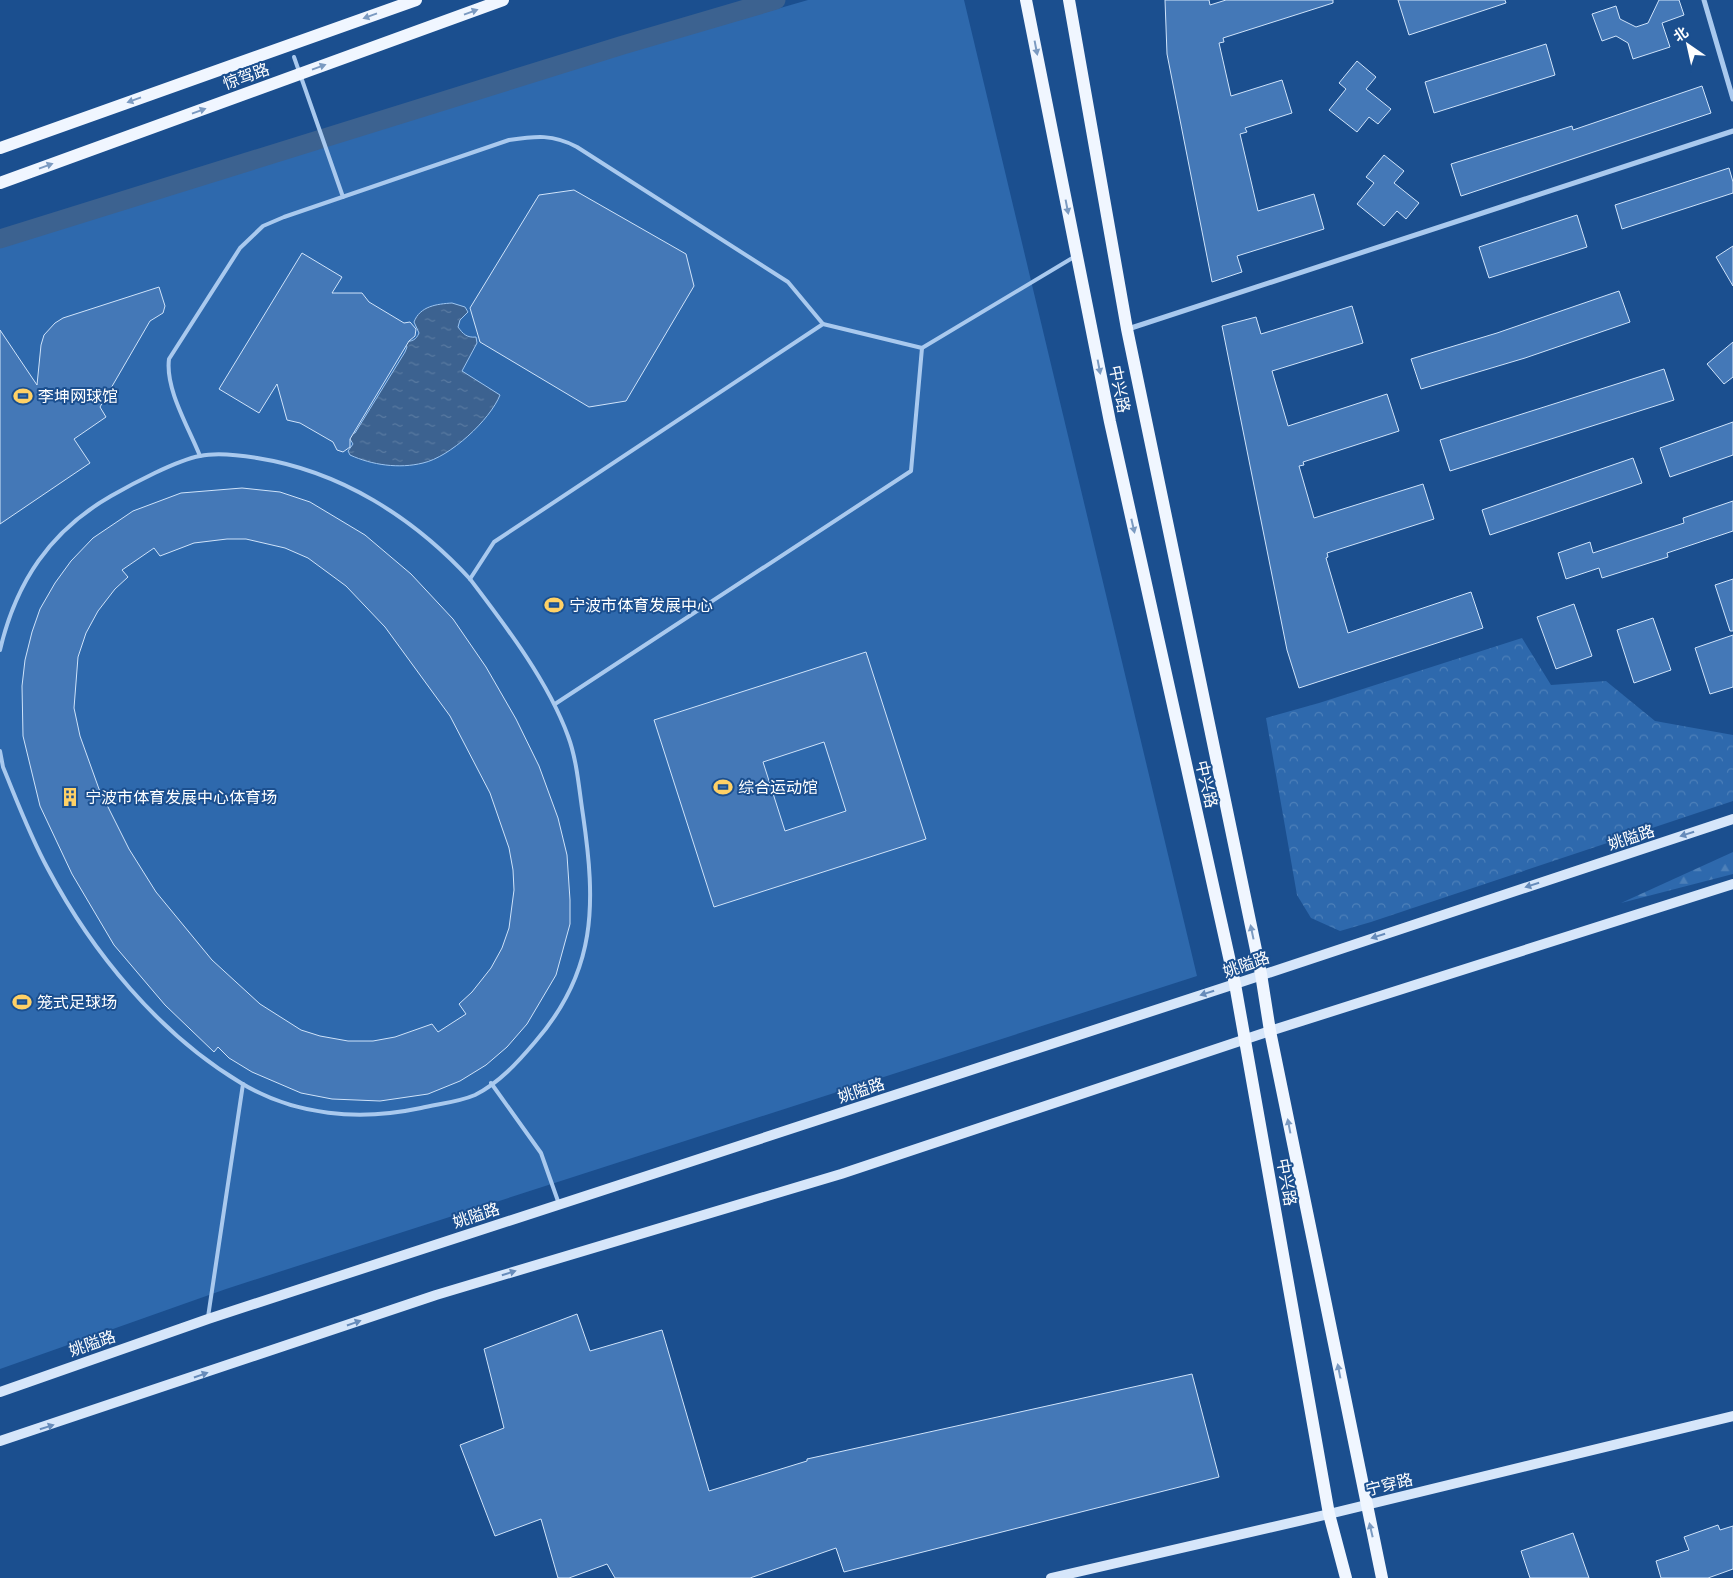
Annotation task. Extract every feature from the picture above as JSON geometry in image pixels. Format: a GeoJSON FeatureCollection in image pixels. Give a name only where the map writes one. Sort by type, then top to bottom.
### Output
{"type":"FeatureCollection","features":[{"type":"Feature","properties":{"kind":"main road","name":"惊驾路"},"geometry":{"type":"LineString","coordinates":[[0,148],[416,0]]}},
{"type":"Feature","properties":{"kind":"main road","name":"惊驾路"},"geometry":{"type":"LineString","coordinates":[[0,183],[503,0]]}},
{"type":"Feature","properties":{"kind":"main road","name":"中兴路"},"geometry":{"type":"LineString","coordinates":[[1026,0],[1110,422],[1235,984],[1329,1514],[1346,1578]]}},
{"type":"Feature","properties":{"kind":"main road","name":"中兴路"},"geometry":{"type":"LineString","coordinates":[[1069,0],[1127,329],[1261,974],[1270,1031],[1382,1578]]}},
{"type":"Feature","properties":{"kind":"main road","name":"姚隘路"},"geometry":{"type":"LineString","coordinates":[[0,1392],[208,1318],[1235,984],[1733,819]]}},
{"type":"Feature","properties":{"kind":"main road"},"geometry":{"type":"LineString","coordinates":[[0,1441],[436,1295],[841,1174],[1245,1039],[1733,884]]}},
{"type":"Feature","properties":{"kind":"main road","name":"宁穿路"},"geometry":{"type":"LineString","coordinates":[[1052,1578],[1329,1514],[1733,1416]]}},
{"type":"Feature","properties":{"kind":"street"},"geometry":{"type":"LineString","coordinates":[[1704,0],[1733,99]]}},
{"type":"Feature","properties":{"kind":"street"},"geometry":{"type":"LineString","coordinates":[[1127,329],[1733,132]]}},
{"type":"Feature","properties":{"kind":"lane"},"geometry":{"type":"LineString","coordinates":[[294,57],[343,197]]}},
{"type":"Feature","properties":{"kind":"lane"},"geometry":{"type":"LineString","coordinates":[[200,456],[170,383],[169,359],[240,248],[263,226],[509,140],[533,136],[560,138],[788,282],[823,324],[922,348],[1077,256]]}},
{"type":"Feature","properties":{"kind":"lane"},"geometry":{"type":"LineString","coordinates":[[470,579],[494,542],[823,324]]}},
{"type":"Feature","properties":{"kind":"lane"},"geometry":{"type":"LineString","coordinates":[[555,704],[911,471],[922,348]]}},
{"type":"Feature","properties":{"kind":"lane"},"geometry":{"type":"LineString","coordinates":[[0,650],[11,611],[26,579],[48,546],[71,524],[101,502],[130,485],[200,456],[239,455],[280,461],[364,493],[407,521],[453,560],[470,579],[555,704],[570,739],[589,858],[591,901],[588,943],[580,970],[567,1000],[521,1059],[491,1084],[474,1095],[394,1114],[352,1116],[291,1106],[243,1084],[202,1057],[170,1029],[140,998],[102,952],[68,905],[46,867],[2,767],[0,751]]}},
{"type":"Feature","properties":{"kind":"lane"},"geometry":{"type":"LineString","coordinates":[[208,1318],[243,1084]]}},
{"type":"Feature","properties":{"kind":"lane"},"geometry":{"type":"LineString","coordinates":[[491,1084],[541,1154],[559,1204]]}},
{"type":"Feature","properties":{"kind":"green space","name":"宁波市体育发展中心"},"geometry":{"type":"Polygon","coordinates":[[[808,0],[964,0],[1197,976],[226,1289],[0,1369],[0,234],[808,0]]]}},
{"type":"Feature","properties":{"kind":"green space"},"geometry":{"type":"Polygon","coordinates":[[[1522,638],[1551,685],[1606,681],[1655,721],[1733,735],[1733,801],[1340,931],[1311,918],[1297,895],[1266,718],[1522,638]]]}},
{"type":"Feature","properties":{"kind":"green space"},"geometry":{"type":"Polygon","coordinates":[[[1733,852],[1733,874],[1621,903],[1733,852]]]}},
{"type":"Feature","properties":{"kind":"water"},"geometry":{"type":"Polygon","coordinates":[[[452,303],[465,307],[468,312],[460,320],[458,327],[466,335],[476,337],[477,343],[462,371],[500,395],[495,405],[478,426],[457,445],[434,459],[423,463],[405,466],[376,464],[350,455],[348,451],[353,444],[347,434],[355,433],[405,352],[407,347],[404,341],[413,340],[418,335],[419,333],[414,322],[420,312],[430,307],[452,303]]]}},
{"type":"Feature","properties":{"kind":"building"},"geometry":{"type":"Polygon","coordinates":[[[1165,0],[1209,0],[1210,5],[1226,0],[1333,0],[1333,3],[1223,38],[1224,42],[1219,43],[1231,96],[1282,80],[1292,113],[1245,128],[1247,132],[1240,134],[1258,211],[1314,194],[1324,229],[1237,256],[1242,272],[1212,282],[1167,54],[1165,0]]]}},
{"type":"Feature","properties":{"kind":"building"},"geometry":{"type":"Polygon","coordinates":[[[1398,0],[1505,0],[1506,3],[1409,35],[1398,0]]]}},
{"type":"Feature","properties":{"kind":"building"},"geometry":{"type":"Polygon","coordinates":[[[1659,0],[1679,0],[1684,15],[1662,23],[1670,47],[1633,59],[1628,43],[1616,36],[1602,41],[1592,14],[1616,6],[1620,19],[1636,27],[1648,23],[1659,0]]]}},
{"type":"Feature","properties":{"kind":"building"},"geometry":{"type":"Polygon","coordinates":[[[1546,44],[1555,75],[1434,113],[1425,82],[1546,44]]]}},
{"type":"Feature","properties":{"kind":"building"},"geometry":{"type":"Polygon","coordinates":[[[1357,61],[1376,77],[1366,89],[1391,109],[1378,124],[1369,117],[1357,132],[1329,110],[1346,89],[1339,83],[1357,61]]]}},
{"type":"Feature","properties":{"kind":"building"},"geometry":{"type":"Polygon","coordinates":[[[1702,86],[1711,113],[1461,196],[1451,164],[1572,126],[1573,130],[1702,86]]]}},
{"type":"Feature","properties":{"kind":"building"},"geometry":{"type":"Polygon","coordinates":[[[1384,155],[1404,171],[1394,183],[1419,203],[1406,219],[1397,211],[1384,226],[1357,204],[1374,183],[1366,177],[1384,155]]]}},
{"type":"Feature","properties":{"kind":"building"},"geometry":{"type":"Polygon","coordinates":[[[1729,168],[1733,182],[1733,193],[1622,229],[1615,205],[1729,168]]]}},
{"type":"Feature","properties":{"kind":"building"},"geometry":{"type":"Polygon","coordinates":[[[574,190],[686,254],[694,286],[626,401],[589,407],[480,342],[470,308],[539,195],[574,190]]]}},
{"type":"Feature","properties":{"kind":"building"},"geometry":{"type":"Polygon","coordinates":[[[1577,215],[1587,247],[1489,278],[1479,247],[1577,215]]]}},
{"type":"Feature","properties":{"kind":"building"},"geometry":{"type":"Polygon","coordinates":[[[1733,246],[1733,286],[1716,257],[1733,246]]]}},
{"type":"Feature","properties":{"kind":"building"},"geometry":{"type":"Polygon","coordinates":[[[302,253],[342,277],[332,293],[362,293],[369,302],[404,323],[410,322],[416,329],[415,336],[409,341],[350,439],[350,447],[343,452],[337,450],[333,442],[300,423],[287,420],[277,384],[259,413],[219,389],[302,253]]]}},
{"type":"Feature","properties":{"kind":"building"},"geometry":{"type":"Polygon","coordinates":[[[159,287],[165,306],[163,313],[150,321],[100,407],[106,417],[74,439],[90,463],[0,524],[0,330],[37,385],[41,345],[44,335],[55,323],[63,318],[159,287]]]}},
{"type":"Feature","properties":{"kind":"building"},"geometry":{"type":"Polygon","coordinates":[[[1619,291],[1630,322],[1525,358],[1421,389],[1411,359],[1497,333],[1619,291]]]}},
{"type":"Feature","properties":{"kind":"building"},"geometry":{"type":"Polygon","coordinates":[[[1352,306],[1363,343],[1272,371],[1288,426],[1387,394],[1399,431],[1303,462],[1304,465],[1299,466],[1314,518],[1423,484],[1434,519],[1327,553],[1328,557],[1326,558],[1348,633],[1471,592],[1483,628],[1299,688],[1287,650],[1222,326],[1256,317],[1261,334],[1352,306]]]}},
{"type":"Feature","properties":{"kind":"building"},"geometry":{"type":"Polygon","coordinates":[[[1733,342],[1733,377],[1724,384],[1707,364],[1733,342]]]}},
{"type":"Feature","properties":{"kind":"building"},"geometry":{"type":"Polygon","coordinates":[[[1664,369],[1674,400],[1450,471],[1440,440],[1664,369]]]}},
{"type":"Feature","properties":{"kind":"building"},"geometry":{"type":"Polygon","coordinates":[[[1733,422],[1733,455],[1670,477],[1660,448],[1733,422]]]}},
{"type":"Feature","properties":{"kind":"building"},"geometry":{"type":"Polygon","coordinates":[[[1633,458],[1642,483],[1490,535],[1482,510],[1633,458]]]}},
{"type":"Feature","properties":{"kind":"building","name":"宁波市体育发展中心体育场"},"geometry":{"type":"Polygon","coordinates":[[[242,488],[280,492],[310,502],[365,535],[411,574],[453,619],[486,667],[516,719],[539,766],[558,818],[567,855],[570,924],[556,975],[527,1024],[507,1047],[486,1065],[460,1081],[428,1094],[380,1101],[332,1099],[301,1093],[252,1072],[229,1058],[218,1047],[214,1052],[165,1005],[114,945],[72,874],[40,806],[23,736],[22,686],[25,660],[32,632],[40,609],[55,583],[71,561],[93,538],[133,511],[181,493],[242,488]],[[246,539],[194,543],[160,556],[154,548],[122,570],[128,577],[115,589],[98,611],[86,633],[78,657],[74,708],[80,736],[99,789],[129,849],[156,892],[212,960],[260,1004],[301,1030],[320,1036],[348,1041],[373,1041],[395,1037],[432,1024],[438,1032],[466,1014],[459,1004],[472,992],[491,968],[502,948],[509,928],[514,890],[513,870],[509,848],[490,793],[450,716],[385,627],[346,586],[308,558],[285,548],[246,539]]]}},
{"type":"Feature","properties":{"kind":"building"},"geometry":{"type":"Polygon","coordinates":[[[1733,501],[1733,531],[1667,553],[1668,557],[1602,578],[1599,568],[1566,579],[1558,553],[1590,542],[1593,553],[1684,523],[1683,518],[1733,501]]]}},
{"type":"Feature","properties":{"kind":"building"},"geometry":{"type":"Polygon","coordinates":[[[1733,579],[1733,631],[1730,631],[1715,585],[1733,579]]]}},
{"type":"Feature","properties":{"kind":"building"},"geometry":{"type":"Polygon","coordinates":[[[1574,604],[1592,656],[1556,669],[1537,617],[1574,604]]]}},
{"type":"Feature","properties":{"kind":"building"},"geometry":{"type":"Polygon","coordinates":[[[1653,618],[1671,670],[1634,683],[1617,630],[1653,618]]]}},
{"type":"Feature","properties":{"kind":"building"},"geometry":{"type":"Polygon","coordinates":[[[1733,635],[1733,687],[1710,694],[1695,648],[1733,635]]]}},
{"type":"Feature","properties":{"kind":"building","name":"综合运动馆"},"geometry":{"type":"Polygon","coordinates":[[[866,652],[926,839],[714,907],[654,720],[866,652]],[[824,742],[763,762],[785,831],[846,811],[824,742]]]}},
{"type":"Feature","properties":{"kind":"building"},"geometry":{"type":"Polygon","coordinates":[[[577,1314],[590,1351],[662,1330],[709,1491],[807,1461],[807,1459],[1192,1374],[1219,1477],[844,1572],[836,1548],[750,1578],[615,1578],[607,1564],[569,1578],[558,1578],[541,1519],[495,1536],[460,1445],[504,1428],[484,1349],[577,1314]]]}},
{"type":"Feature","properties":{"kind":"building"},"geometry":{"type":"Polygon","coordinates":[[[1718,1525],[1720,1530],[1733,1526],[1733,1569],[1708,1578],[1661,1578],[1656,1561],[1689,1550],[1684,1537],[1718,1525]]]}},
{"type":"Feature","properties":{"kind":"building"},"geometry":{"type":"Polygon","coordinates":[[[1573,1533],[1589,1578],[1530,1578],[1521,1551],[1573,1533]]]}},
{"type":"Feature","properties":{"kind":"waterway"},"geometry":{"type":"LineString","coordinates":[[0,239],[623,45],[776,0]]}},
{"type":"Feature","properties":{"kind":"place","name":"李坤网球馆"},"geometry":{"type":"Point","coordinates":[23,396]}},
{"type":"Feature","properties":{"kind":"place","name":"宁波市体育发展中心"},"geometry":{"type":"Point","coordinates":[554,605]}},
{"type":"Feature","properties":{"kind":"place","name":"综合运动馆"},"geometry":{"type":"Point","coordinates":[723,787]}},
{"type":"Feature","properties":{"kind":"place","name":"宁波市体育发展中心体育场"},"geometry":{"type":"Point","coordinates":[70,797]}},
{"type":"Feature","properties":{"kind":"place","name":"笼式足球场"},"geometry":{"type":"Point","coordinates":[22,1002]}}]}
